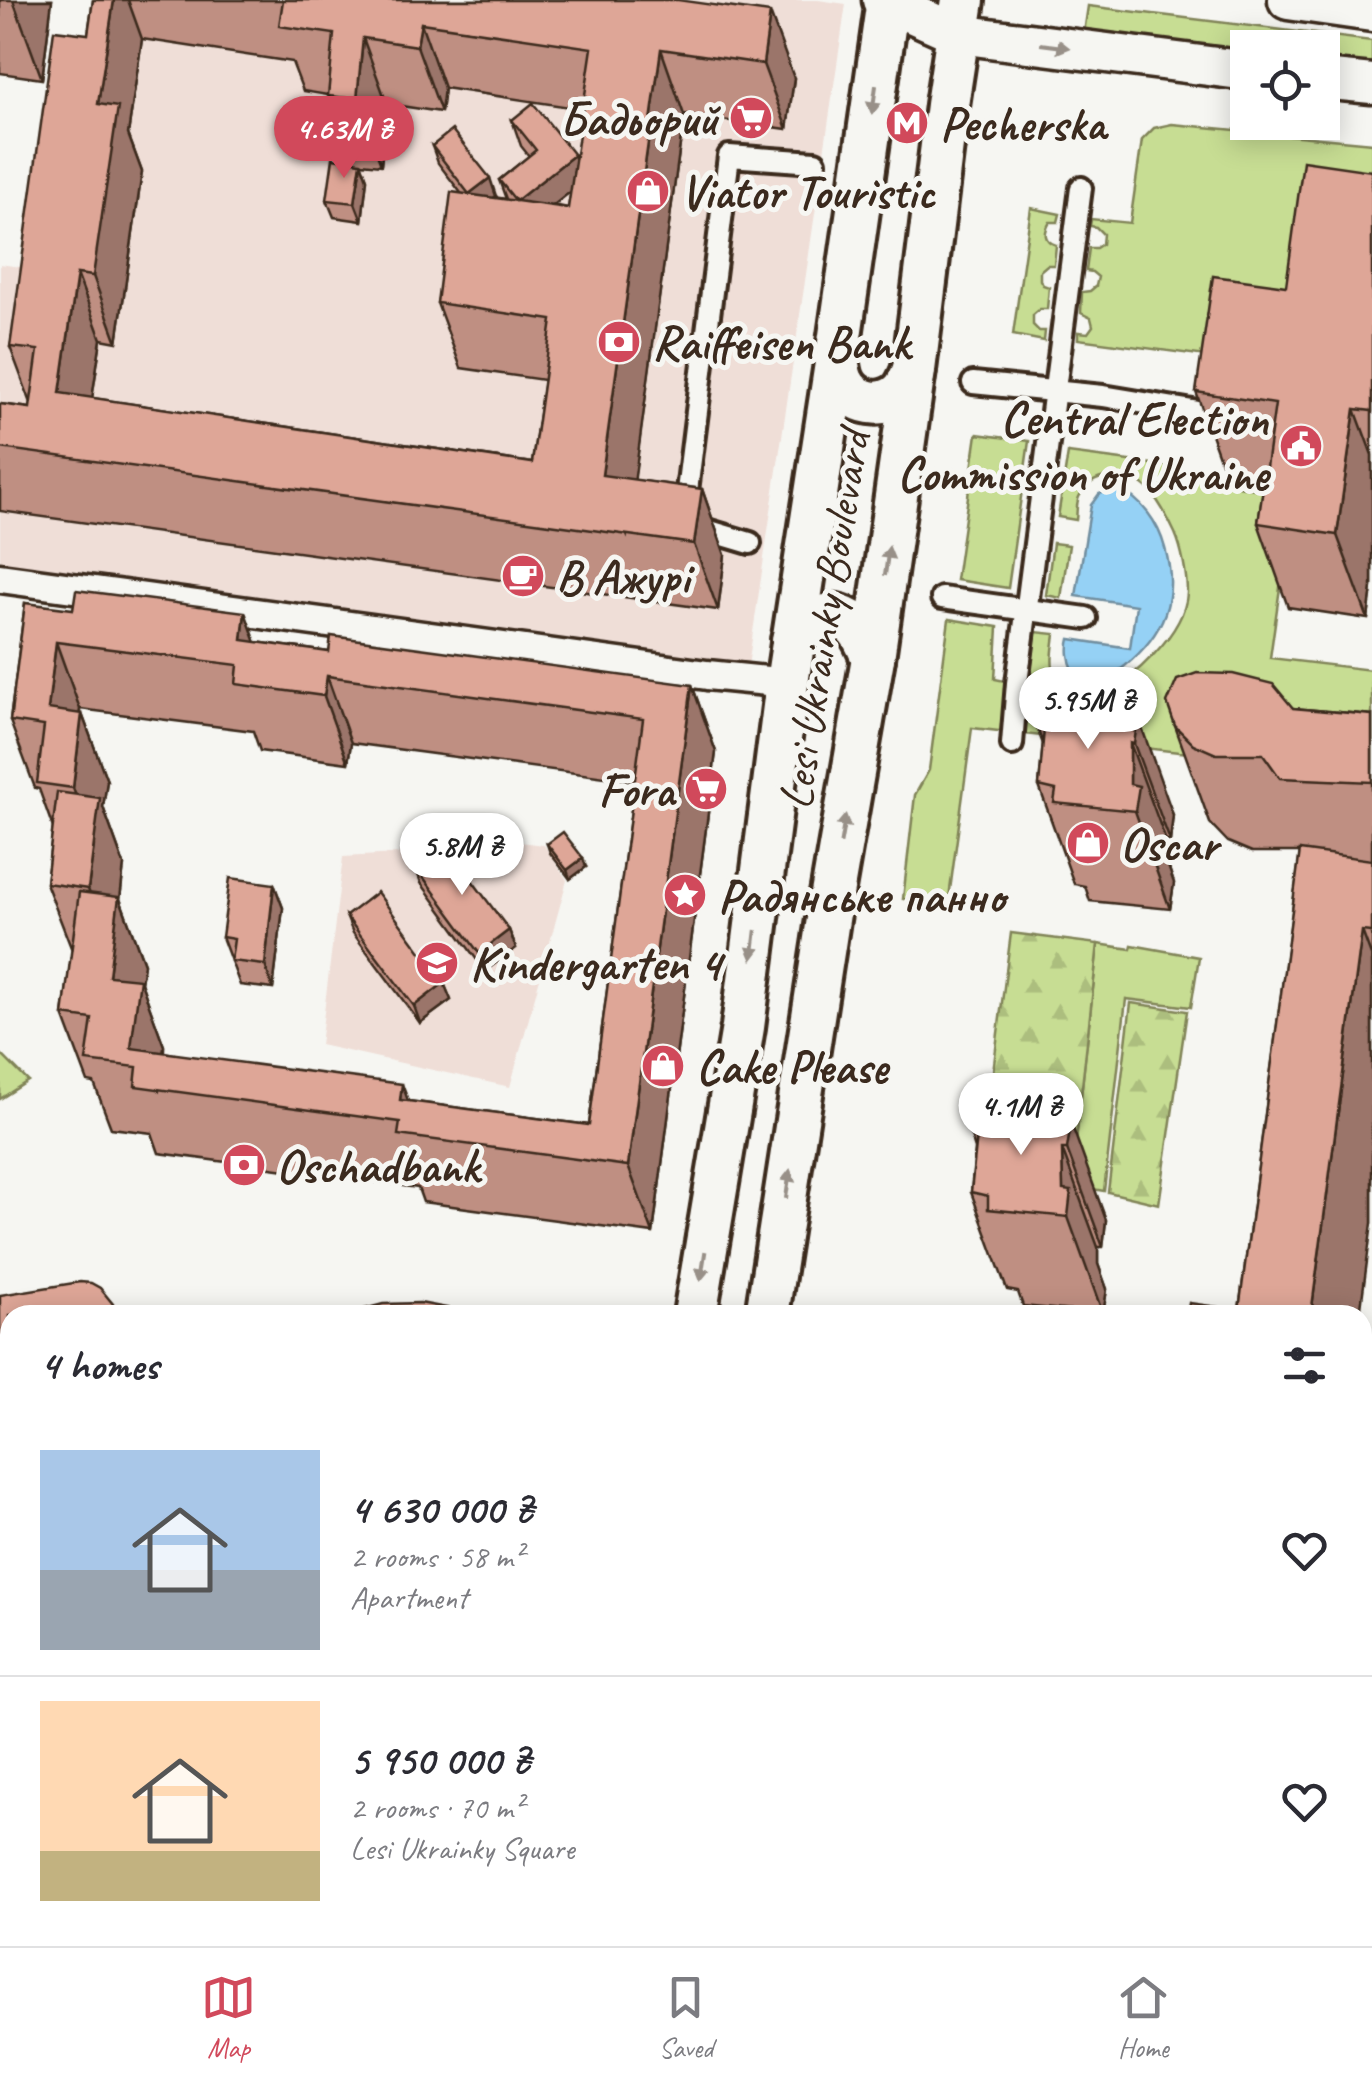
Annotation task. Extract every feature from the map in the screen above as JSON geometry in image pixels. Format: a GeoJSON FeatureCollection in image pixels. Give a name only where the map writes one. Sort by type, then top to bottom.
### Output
{"type":"FeatureCollection","features":[{"type":"Feature","properties":{"kind":"main road"},"geometry":{"type":"LineString","coordinates":[[1288,0],[1372,12]]}},
{"type":"Feature","properties":{"kind":"main road"},"geometry":{"type":"LineString","coordinates":[[886,1],[1230,68]]}},
{"type":"Feature","properties":{"kind":"main road","name":"Lesi Ukrainky Boulevard"},"geometry":{"type":"LineString","coordinates":[[697,1305],[743,1026],[787,682],[886,1]]}},
{"type":"Feature","properties":{"kind":"main road","name":"Lesi Ukrainky Boulevard"},"geometry":{"type":"LineString","coordinates":[[769,1305],[873,658],[960,17]]}},
{"type":"Feature","properties":{"kind":"main road"},"geometry":{"type":"LineString","coordinates":[[1340,81],[1372,84]]}},
{"type":"Feature","properties":{"kind":"main road"},"geometry":{"type":"LineString","coordinates":[[837,357],[848,390],[874,403],[902,392],[914,370]]}},
{"type":"Feature","properties":{"kind":"main road"},"geometry":{"type":"LineString","coordinates":[[793,640],[811,620],[836,616],[852,622],[861,632],[873,658]]}},
{"type":"Feature","properties":{"kind":"street"},"geometry":{"type":"LineString","coordinates":[[750,543],[683,524],[729,156],[816,162]]}},
{"type":"Feature","properties":{"kind":"street"},"geometry":{"type":"LineString","coordinates":[[1012,744],[1082,188]]}},
{"type":"Feature","properties":{"kind":"street"},"geometry":{"type":"LineString","coordinates":[[973,382],[1103,396],[1204,413]]}},
{"type":"Feature","properties":{"kind":"street"},"geometry":{"type":"LineString","coordinates":[[0,578],[708,675],[787,682]]}},
{"type":"Feature","properties":{"kind":"street"},"geometry":{"type":"LineString","coordinates":[[942,598],[1086,618]]}},
{"type":"Feature","properties":{"kind":"shaded area"},"geometry":{"type":"Polygon","coordinates":[[[117,0],[818,0],[846,4],[748,666],[738,669],[0,565],[0,264],[53,272],[111,100],[117,0]]]}},
{"type":"Feature","properties":{"kind":"shaded area","name":"Kindergarten 4"},"geometry":{"type":"Polygon","coordinates":[[[414,829],[544,845],[567,880],[510,1087],[320,1045],[343,857],[398,854],[414,829]]]}},
{"type":"Feature","properties":{"kind":"green space"},"geometry":{"type":"Polygon","coordinates":[[[1088,6],[1283,30],[1230,30],[1230,53],[1084,33],[1088,6]]]}},
{"type":"Feature","properties":{"kind":"green space"},"geometry":{"type":"Polygon","coordinates":[[[1340,37],[1372,41],[1372,70],[1340,67],[1340,37]]]}},
{"type":"Feature","properties":{"kind":"green space"},"geometry":{"type":"Polygon","coordinates":[[[1172,124],[1230,130],[1230,140],[1372,143],[1372,230],[1236,360],[1078,339],[1078,332],[1088,333],[1093,326],[1091,318],[1081,313],[1082,292],[1096,286],[1098,277],[1086,271],[1089,248],[1102,244],[1103,234],[1090,226],[1091,219],[1130,223],[1142,140],[1154,128],[1172,124]]]}},
{"type":"Feature","properties":{"kind":"green space"},"geometry":{"type":"Polygon","coordinates":[[[1031,208],[1060,214],[1058,222],[1050,222],[1046,233],[1047,239],[1056,245],[1054,265],[1040,271],[1040,280],[1049,287],[1047,309],[1033,315],[1033,325],[1045,331],[1044,341],[1013,335],[1031,208]]]}},
{"type":"Feature","properties":{"kind":"green space"},"geometry":{"type":"Polygon","coordinates":[[[977,434],[1029,441],[1008,588],[956,580],[977,434]]]}},
{"type":"Feature","properties":{"kind":"green space"},"geometry":{"type":"Polygon","coordinates":[[[1068,453],[1221,473],[1227,484],[1293,496],[1270,658],[1372,670],[1372,768],[1179,752],[972,728],[948,905],[903,899],[915,795],[929,770],[949,619],[998,627],[995,679],[1029,686],[1036,632],[1055,634],[1052,659],[1060,680],[1099,697],[1155,654],[1184,608],[1187,586],[1180,547],[1162,508],[1146,487],[1119,476],[1100,478],[1079,497],[1076,520],[1058,517],[1068,453]]]}},
{"type":"Feature","properties":{"kind":"green space"},"geometry":{"type":"Polygon","coordinates":[[[1053,543],[1069,545],[1061,598],[1046,595],[1053,543]]]}},
{"type":"Feature","properties":{"kind":"green space"},"geometry":{"type":"Polygon","coordinates":[[[1011,933],[1098,944],[1071,1185],[980,1172],[1011,933]]]}},
{"type":"Feature","properties":{"kind":"green space"},"geometry":{"type":"Polygon","coordinates":[[[1098,944],[1131,949],[1132,945],[1199,957],[1191,1007],[1126,999],[1104,1191],[1071,1185],[1098,944]]]}},
{"type":"Feature","properties":{"kind":"green space"},"geometry":{"type":"Polygon","coordinates":[[[1131,1003],[1187,1011],[1159,1204],[1108,1192],[1131,1003]]]}},
{"type":"Feature","properties":{"kind":"green space"},"geometry":{"type":"Polygon","coordinates":[[[0,1053],[28,1081],[0,1099],[0,1053]]]}},
{"type":"Feature","properties":{"kind":"water"},"geometry":{"type":"Polygon","coordinates":[[[1118,488],[1142,505],[1158,529],[1169,566],[1169,598],[1158,628],[1138,654],[1109,677],[1090,683],[1073,670],[1070,639],[1130,648],[1136,605],[1076,596],[1091,505],[1099,494],[1118,488]]]}},
{"type":"Feature","properties":{"kind":"building"},"geometry":{"type":"Polygon","coordinates":[[[93,0],[114,0],[98,104],[118,107],[93,276],[77,274],[60,393],[532,463],[552,320],[437,303],[451,192],[568,208],[592,48],[421,23],[417,46],[363,38],[357,99],[328,96],[334,34],[279,26],[283,0],[678,0],[770,13],[763,64],[661,49],[602,475],[702,489],[694,544],[0,448],[0,404],[30,408],[38,350],[10,347],[54,30],[88,34],[93,0]]]}},
{"type":"Feature","properties":{"kind":"building"},"geometry":{"type":"Polygon","coordinates":[[[533,103],[574,155],[516,201],[499,180],[536,150],[512,120],[533,103]]]}},
{"type":"Feature","properties":{"kind":"building"},"geometry":{"type":"Polygon","coordinates":[[[452,130],[490,178],[469,194],[432,146],[452,130]]]}},
{"type":"Feature","properties":{"kind":"building"},"geometry":{"type":"Polygon","coordinates":[[[333,158],[361,162],[355,203],[327,200],[333,158]]]}},
{"type":"Feature","properties":{"kind":"building"},"geometry":{"type":"Polygon","coordinates":[[[1303,161],[1372,171],[1372,411],[1355,409],[1337,535],[1258,523],[1275,404],[1196,392],[1213,276],[1286,286],[1303,161]]]}},
{"type":"Feature","properties":{"kind":"building"},"geometry":{"type":"Polygon","coordinates":[[[76,590],[245,612],[242,640],[329,652],[331,636],[692,685],[628,1166],[398,1135],[400,1122],[135,1086],[137,1067],[86,1061],[92,1019],[63,1015],[79,892],[119,897],[109,976],[140,979],[131,1048],[402,1084],[400,1100],[589,1125],[643,719],[327,676],[324,696],[236,684],[238,665],[56,642],[48,709],[82,714],[73,788],[37,783],[44,726],[10,721],[25,603],[73,609],[76,590]]]}},
{"type":"Feature","properties":{"kind":"building"},"geometry":{"type":"Polygon","coordinates":[[[1197,673],[1233,674],[1273,684],[1293,708],[1372,715],[1372,782],[1280,778],[1263,754],[1216,754],[1193,744],[1175,726],[1167,703],[1177,680],[1197,673]]]}},
{"type":"Feature","properties":{"kind":"building"},"geometry":{"type":"Polygon","coordinates":[[[1061,693],[1127,704],[1127,715],[1138,717],[1134,744],[1130,743],[1130,784],[1139,786],[1135,811],[1054,803],[1056,790],[1039,786],[1044,729],[1037,728],[1039,701],[1059,703],[1061,693]]]}},
{"type":"Feature","properties":{"kind":"building"},"geometry":{"type":"Polygon","coordinates":[[[57,792],[100,798],[88,889],[46,883],[57,792]]]}},
{"type":"Feature","properties":{"kind":"building"},"geometry":{"type":"Polygon","coordinates":[[[563,832],[583,858],[567,870],[547,844],[563,832]]]}},
{"type":"Feature","properties":{"kind":"building"},"geometry":{"type":"Polygon","coordinates":[[[445,844],[509,930],[479,953],[415,866],[445,844]]]}},
{"type":"Feature","properties":{"kind":"building"},"geometry":{"type":"Polygon","coordinates":[[[1300,850],[1372,860],[1372,932],[1362,931],[1312,1305],[1240,1305],[1300,850]]]}},
{"type":"Feature","properties":{"kind":"building"},"geometry":{"type":"Polygon","coordinates":[[[230,878],[274,884],[265,965],[231,961],[234,939],[222,937],[230,878]]]}},
{"type":"Feature","properties":{"kind":"building"},"geometry":{"type":"Polygon","coordinates":[[[377,892],[444,983],[414,1006],[346,916],[377,892]]]}},
{"type":"Feature","properties":{"kind":"building"},"geometry":{"type":"Polygon","coordinates":[[[994,1099],[1060,1110],[1060,1121],[1071,1123],[1067,1149],[1062,1149],[1063,1190],[1071,1191],[1068,1217],[988,1209],[988,1196],[971,1192],[977,1135],[970,1133],[972,1107],[992,1109],[994,1099]]]}},
{"type":"Feature","properties":{"kind":"building"},"geometry":{"type":"Polygon","coordinates":[[[80,1282],[100,1288],[113,1305],[0,1305],[0,1295],[80,1282]]]}},
{"type":"Feature","properties":{"kind":"building"},"geometry":{"type":"Polygon","coordinates":[[[420,1303],[431,1305],[379,1305],[420,1303]]]}},
{"type":"Feature","properties":{"kind":"place","name":"Бадьорий"},"geometry":{"type":"Point","coordinates":[751,118]}},
{"type":"Feature","properties":{"kind":"place","name":"Pecherska"},"geometry":{"type":"Point","coordinates":[907,123]}},
{"type":"Feature","properties":{"kind":"place","name":"Viator Touristic"},"geometry":{"type":"Point","coordinates":[648,191]}},
{"type":"Feature","properties":{"kind":"place","name":"Raiffeisen Bank"},"geometry":{"type":"Point","coordinates":[619,342]}},
{"type":"Feature","properties":{"kind":"place","name":"Central Election Commission of Ukraine"},"geometry":{"type":"Point","coordinates":[1301,446]}},
{"type":"Feature","properties":{"kind":"place","name":"В Ажурі"},"geometry":{"type":"Point","coordinates":[523,576]}},
{"type":"Feature","properties":{"kind":"place","name":"Fora"},"geometry":{"type":"Point","coordinates":[706,789]}},
{"type":"Feature","properties":{"kind":"place","name":"Oscar"},"geometry":{"type":"Point","coordinates":[1088,843]}},
{"type":"Feature","properties":{"kind":"place","name":"Радянське панно"},"geometry":{"type":"Point","coordinates":[685,895]}},
{"type":"Feature","properties":{"kind":"place","name":"Kindergarten 4"},"geometry":{"type":"Point","coordinates":[437,963]}},
{"type":"Feature","properties":{"kind":"place","name":"Cake Please"},"geometry":{"type":"Point","coordinates":[663,1066]}},
{"type":"Feature","properties":{"kind":"place","name":"Oschadbank"},"geometry":{"type":"Point","coordinates":[244,1165]}}]}
